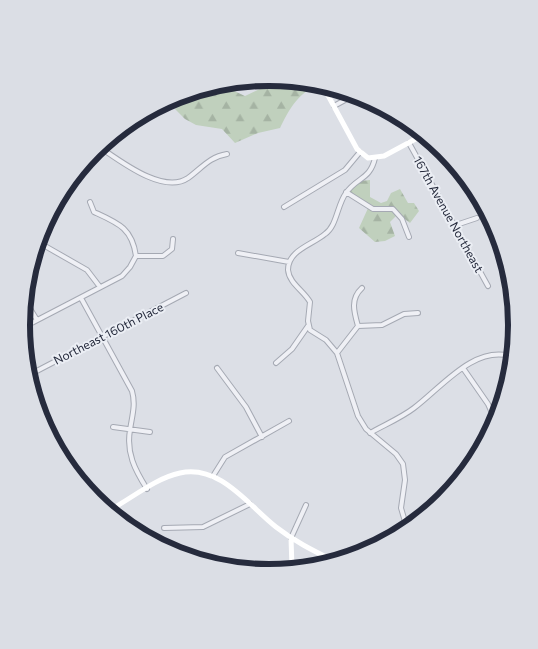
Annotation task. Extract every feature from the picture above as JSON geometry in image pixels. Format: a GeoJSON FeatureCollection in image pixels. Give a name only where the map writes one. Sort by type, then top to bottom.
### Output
{"type":"FeatureCollection","features":[{"type":"Feature","properties":{"kind":"street"},"geometry":{"type":"LineString","coordinates":[[327,93],[360,152],[375,158],[384,156],[418,138]]}},
{"type":"Feature","properties":{"kind":"street"},"geometry":{"type":"LineString","coordinates":[[334,106],[347,99]]}},
{"type":"Feature","properties":{"kind":"street","name":"167th Avenue Northeast"},"geometry":{"type":"LineString","coordinates":[[409,143],[488,286]]}},
{"type":"Feature","properties":{"kind":"street"},"geometry":{"type":"LineString","coordinates":[[105,151],[141,174],[167,182],[181,182],[216,156],[227,154]]}},
{"type":"Feature","properties":{"kind":"street"},"geometry":{"type":"LineString","coordinates":[[284,207],[344,170],[360,152]]}},
{"type":"Feature","properties":{"kind":"street"},"geometry":{"type":"LineString","coordinates":[[276,363],[292,349],[308,326],[310,302],[290,276],[289,262],[294,255],[328,232],[346,192],[370,173],[375,158]]}},
{"type":"Feature","properties":{"kind":"street"},"geometry":{"type":"LineString","coordinates":[[346,192],[373,209],[387,208],[397,212],[408,231],[409,237]]}},
{"type":"Feature","properties":{"kind":"street"},"geometry":{"type":"LineString","coordinates":[[30,323],[122,276],[136,256],[134,244],[129,233],[112,220],[94,212],[90,202]]}},
{"type":"Feature","properties":{"kind":"street"},"geometry":{"type":"LineString","coordinates":[[456,225],[477,218]]}},
{"type":"Feature","properties":{"kind":"street"},"geometry":{"type":"LineString","coordinates":[[136,256],[163,256],[172,249],[173,239]]}},
{"type":"Feature","properties":{"kind":"street"},"geometry":{"type":"LineString","coordinates":[[44,245],[87,270],[100,287]]}},
{"type":"Feature","properties":{"kind":"street"},"geometry":{"type":"LineString","coordinates":[[238,252],[289,262]]}},
{"type":"Feature","properties":{"kind":"street"},"geometry":{"type":"LineString","coordinates":[[358,326],[354,302],[357,293],[362,288]]}},
{"type":"Feature","properties":{"kind":"street","name":"Northeast 160th Place"},"geometry":{"type":"LineString","coordinates":[[35,372],[186,293]]}},
{"type":"Feature","properties":{"kind":"street"},"geometry":{"type":"LineString","coordinates":[[81,298],[100,337],[132,391],[134,403],[128,444],[131,459],[147,489]]}},
{"type":"Feature","properties":{"kind":"street"},"geometry":{"type":"LineString","coordinates":[[31,311],[36,320]]}},
{"type":"Feature","properties":{"kind":"street"},"geometry":{"type":"LineString","coordinates":[[336,353],[358,326],[382,325],[404,314],[418,313]]}},
{"type":"Feature","properties":{"kind":"street"},"geometry":{"type":"LineString","coordinates":[[308,326],[330,343],[336,353],[358,416],[370,433],[396,454],[403,464],[405,480],[401,508],[405,521]]}},
{"type":"Feature","properties":{"kind":"street"},"geometry":{"type":"LineString","coordinates":[[370,433],[412,409],[463,368],[488,355],[506,356]]}},
{"type":"Feature","properties":{"kind":"street"},"geometry":{"type":"LineString","coordinates":[[217,368],[246,407],[262,437]]}},
{"type":"Feature","properties":{"kind":"street"},"geometry":{"type":"LineString","coordinates":[[463,368],[491,412]]}},
{"type":"Feature","properties":{"kind":"street"},"geometry":{"type":"LineString","coordinates":[[213,476],[225,457],[289,421]]}},
{"type":"Feature","properties":{"kind":"street"},"geometry":{"type":"LineString","coordinates":[[113,427],[150,432]]}},
{"type":"Feature","properties":{"kind":"street"},"geometry":{"type":"LineString","coordinates":[[115,507],[170,476],[184,472],[213,476],[235,490],[291,538],[325,556]]}},
{"type":"Feature","properties":{"kind":"street"},"geometry":{"type":"LineString","coordinates":[[164,528],[203,527],[250,504]]}},
{"type":"Feature","properties":{"kind":"street"},"geometry":{"type":"LineString","coordinates":[[292,562],[291,538],[306,505]]}},
{"type":"Feature","properties":{"kind":"green space"},"geometry":{"type":"Polygon","coordinates":[[[266,86],[309,89],[290,109],[280,128],[258,133],[235,143],[222,129],[196,125],[185,119],[175,109],[191,99],[211,93],[232,90],[245,96],[266,86]]]}},
{"type":"Feature","properties":{"kind":"green space"},"geometry":{"type":"Polygon","coordinates":[[[370,180],[370,197],[381,203],[387,201],[391,193],[400,189],[408,203],[414,203],[419,211],[410,223],[398,214],[390,222],[395,236],[385,241],[375,242],[359,228],[369,206],[346,192],[360,181],[370,180]]]}}]}
